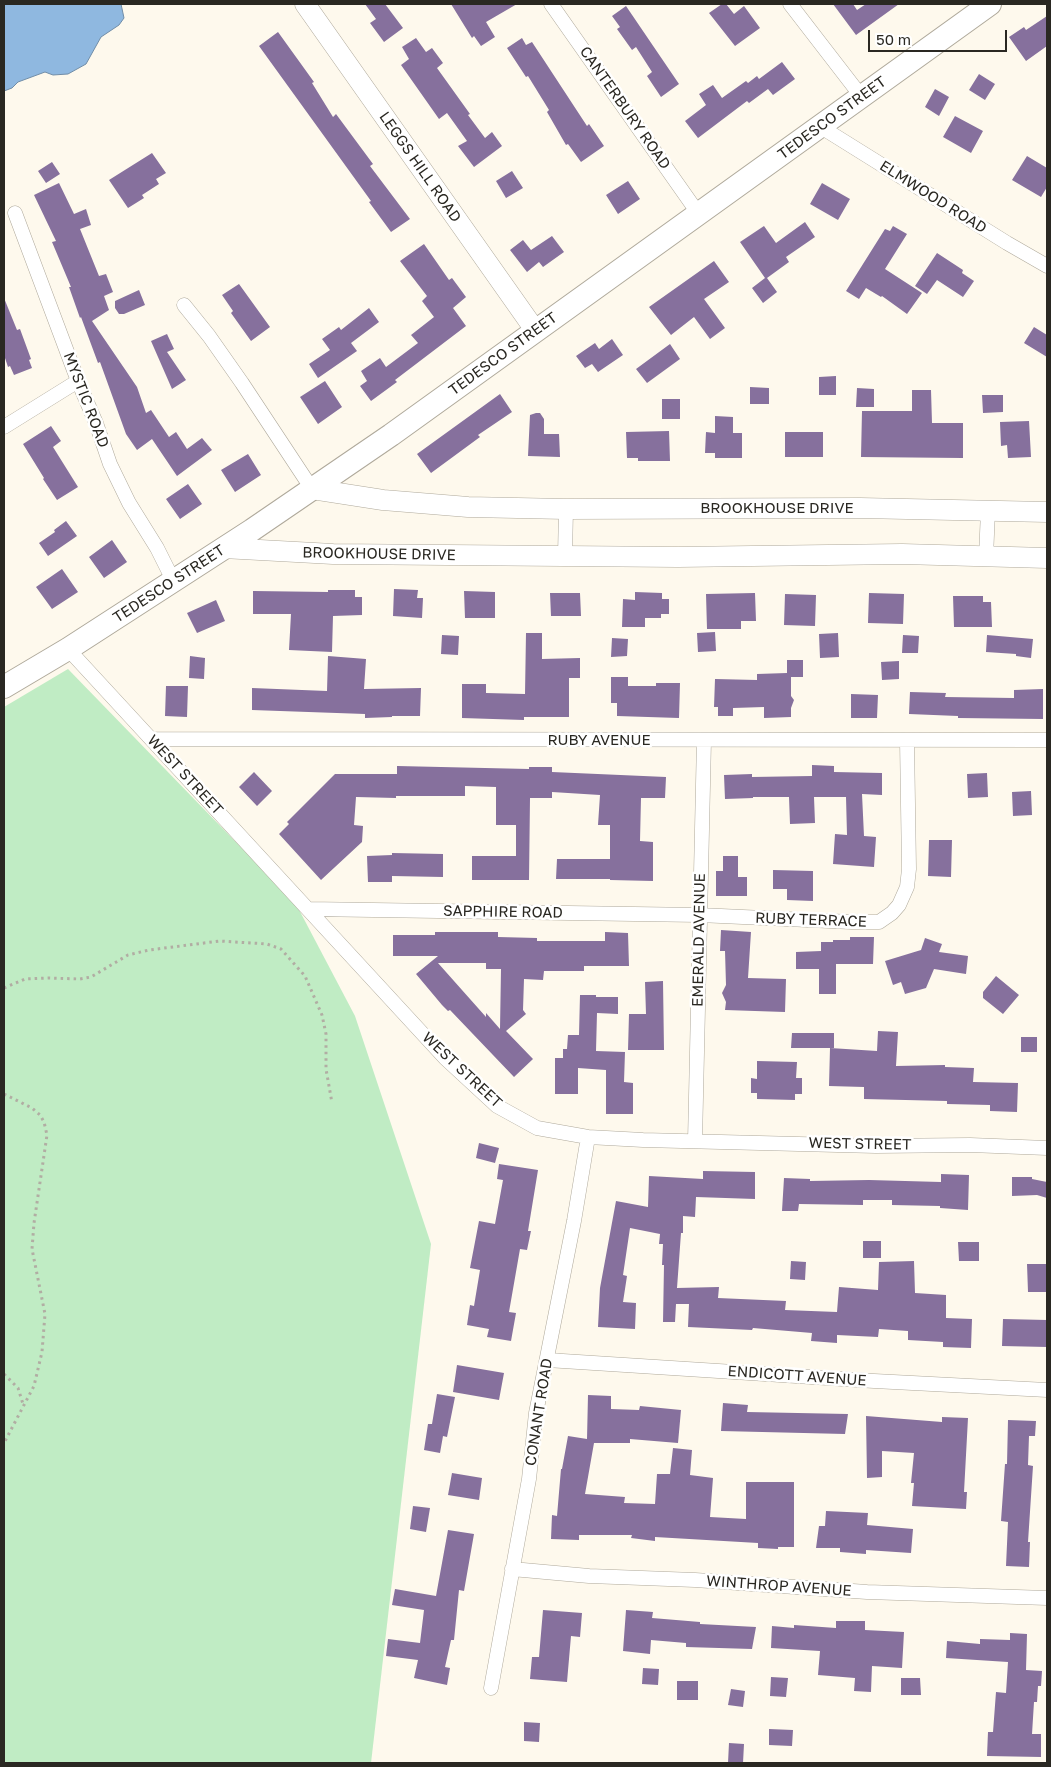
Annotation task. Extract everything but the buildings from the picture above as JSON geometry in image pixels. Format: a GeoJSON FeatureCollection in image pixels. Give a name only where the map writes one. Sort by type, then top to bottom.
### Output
{"type":"FeatureCollection","features":[{"type":"Feature","properties":{"kind":"main road","name":"LEGGS HILL ROAD"},"geometry":{"type":"LineString","coordinates":[[305,4],[535,330]]}},
{"type":"Feature","properties":{"kind":"main road","name":"TEDESCO STREET"},"geometry":{"type":"LineString","coordinates":[[4,688],[68,649],[312,489],[821,127],[861,96],[990,4]]}},
{"type":"Feature","properties":{"kind":"main road","name":"BROOKHOUSE DRIVE"},"geometry":{"type":"LineString","coordinates":[[312,489],[383,500],[468,507],[1047,512]]}},
{"type":"Feature","properties":{"kind":"main road","name":"BROOKHOUSE DRIVE"},"geometry":{"type":"LineString","coordinates":[[223,548],[333,554],[678,557],[902,554],[1047,558]]}},
{"type":"Feature","properties":{"kind":"street","name":"CANTERBURY ROAD"},"geometry":{"type":"LineString","coordinates":[[551,4],[698,213]]}},
{"type":"Feature","properties":{"kind":"street"},"geometry":{"type":"LineString","coordinates":[[790,4],[861,96]]}},
{"type":"Feature","properties":{"kind":"street","name":"ELMWOOD ROAD"},"geometry":{"type":"LineString","coordinates":[[821,127],[1047,266]]}},
{"type":"Feature","properties":{"kind":"street","name":"MYSTIC ROAD"},"geometry":{"type":"LineString","coordinates":[[15,213],[78,381],[96,422],[110,464],[129,503],[157,548],[173,580]]}},
{"type":"Feature","properties":{"kind":"street"},"geometry":{"type":"LineString","coordinates":[[184,305],[209,336],[242,383],[312,489]]}},
{"type":"Feature","properties":{"kind":"street"},"geometry":{"type":"LineString","coordinates":[[4,427],[78,381]]}},
{"type":"Feature","properties":{"kind":"street"},"geometry":{"type":"LineString","coordinates":[[565,556],[566,509]]}},
{"type":"Feature","properties":{"kind":"street"},"geometry":{"type":"LineString","coordinates":[[986,557],[988,511]]}},
{"type":"Feature","properties":{"kind":"street","name":"WEST STREET"},"geometry":{"type":"LineString","coordinates":[[68,649],[444,1058],[497,1106],[536,1128],[588,1137],[876,1146],[970,1145],[1047,1148]]}},
{"type":"Feature","properties":{"kind":"street","name":"RUBY AVENUE"},"geometry":{"type":"LineString","coordinates":[[152,739],[1047,740]]}},
{"type":"Feature","properties":{"kind":"street","name":"EMERALD AVENUE"},"geometry":{"type":"LineString","coordinates":[[695,1141],[704,740]]}},
{"type":"Feature","properties":{"kind":"street","name":"RUBY TERRACE"},"geometry":{"type":"LineString","coordinates":[[699,915],[879,922],[892,913],[899,905],[907,887],[909,869],[907,740]]}},
{"type":"Feature","properties":{"kind":"street","name":"SAPPHIRE ROAD"},"geometry":{"type":"LineString","coordinates":[[308,909],[699,915]]}},
{"type":"Feature","properties":{"kind":"street","name":"CONANT ROAD"},"geometry":{"type":"LineString","coordinates":[[491,1688],[529,1480],[536,1413],[574,1221],[588,1137]]}},
{"type":"Feature","properties":{"kind":"street","name":"ENDICOTT AVENUE"},"geometry":{"type":"LineString","coordinates":[[547,1360],[1047,1390]]}},
{"type":"Feature","properties":{"kind":"street","name":"WINTHROP AVENUE"},"geometry":{"type":"LineString","coordinates":[[512,1569],[589,1576],[695,1580],[867,1592],[1047,1598]]}},
{"type":"Feature","properties":{"kind":"path"},"geometry":{"type":"LineString","coordinates":[[4,988],[25,979],[80,979],[91,977],[128,955],[156,949],[220,941],[266,944],[281,949],[305,976],[322,1015],[326,1034],[326,1069],[332,1103]]}},
{"type":"Feature","properties":{"kind":"path"},"geometry":{"type":"LineString","coordinates":[[4,1094],[32,1108],[40,1115],[46,1129],[44,1160],[32,1249],[45,1314],[42,1352],[34,1386],[4,1442]]}},
{"type":"Feature","properties":{"kind":"path"},"geometry":{"type":"LineString","coordinates":[[4,1374],[18,1388],[24,1404]]}},
{"type":"Feature","properties":{"kind":"green space"},"geometry":{"type":"Polygon","coordinates":[[[68,669],[296,904],[355,1016],[431,1244],[371,1763],[4,1763],[4,707],[68,669]]]}},
{"type":"Feature","properties":{"kind":"water"},"geometry":{"type":"Polygon","coordinates":[[[4,4],[121,4],[124,18],[119,25],[101,37],[86,64],[68,74],[53,75],[45,72],[18,82],[12,88],[4,91],[4,4]]]}}]}
